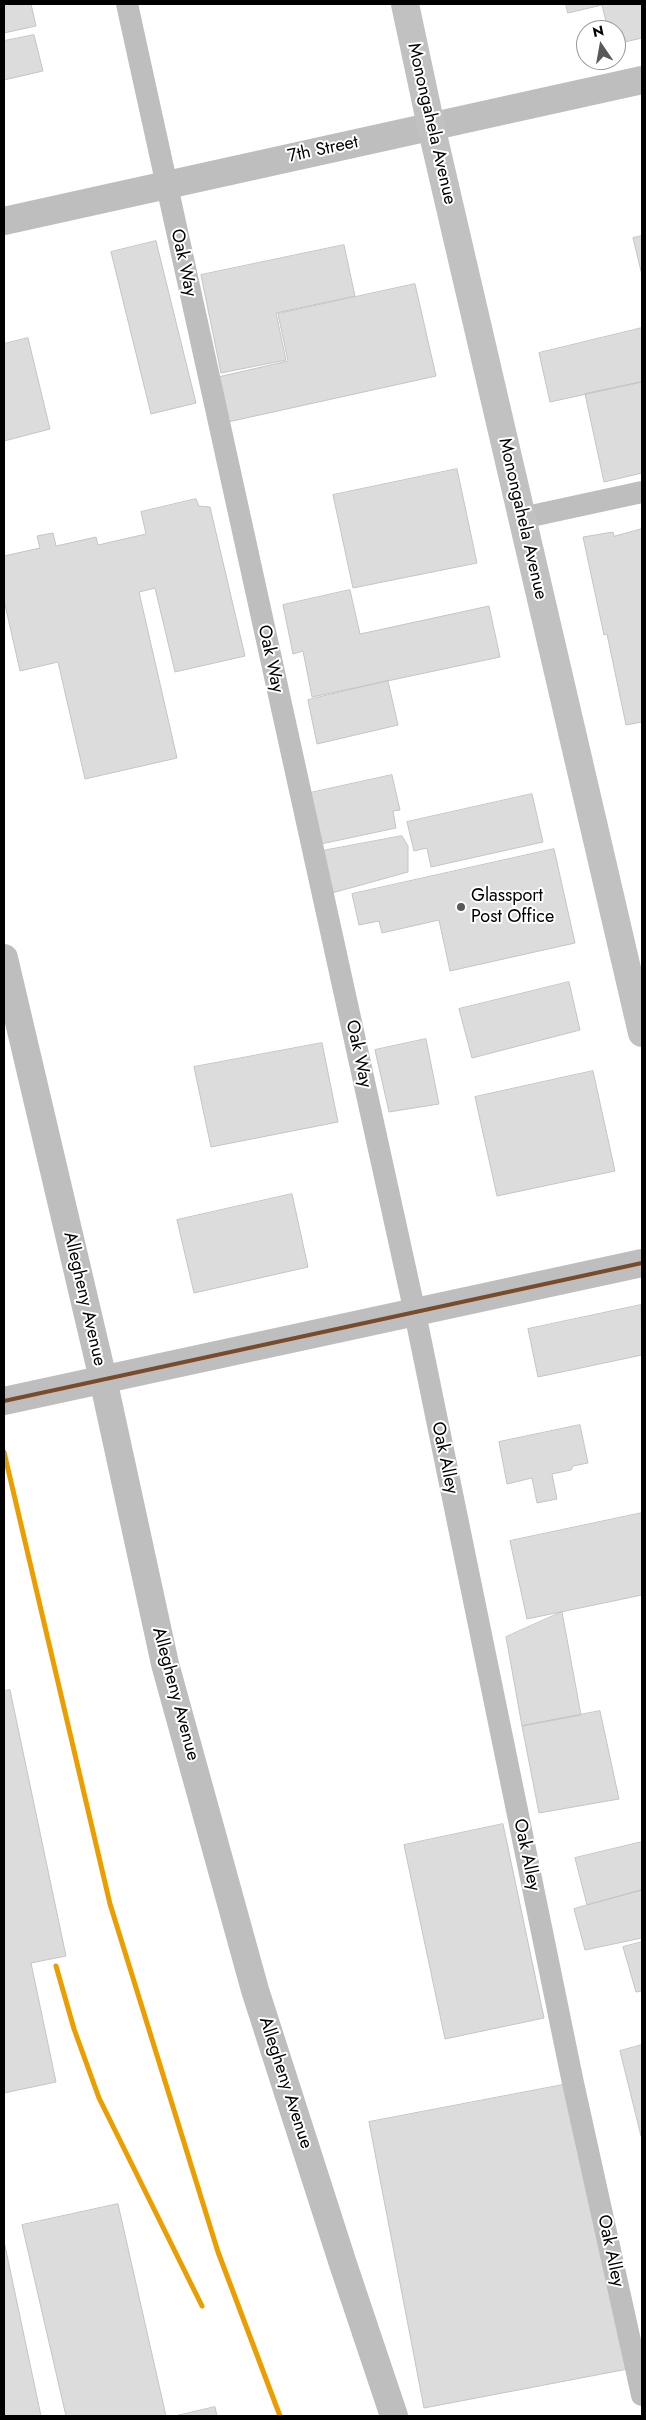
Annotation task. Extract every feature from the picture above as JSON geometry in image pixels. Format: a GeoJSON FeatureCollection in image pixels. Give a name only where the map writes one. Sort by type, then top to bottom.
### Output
{"type":"FeatureCollection","features":[{"type":"Feature","properties":{"kind":"main road","name":"Monongahela Avenue"},"geometry":{"type":"LineString","coordinates":[[404,4],[642,1034]]}},
{"type":"Feature","properties":{"kind":"street","name":"7th Street"},"geometry":{"type":"LineString","coordinates":[[4,221],[642,80]]}},
{"type":"Feature","properties":{"kind":"street","name":"Allegheny Avenue"},"geometry":{"type":"LineString","coordinates":[[4,958],[103,1379],[165,1664],[255,1990],[342,2264],[394,2416]]}},
{"type":"Feature","properties":{"kind":"street"},"geometry":{"type":"LineString","coordinates":[[4,1400],[642,1263]]}},
{"type":"Feature","properties":{"kind":"lane","name":"Oak Way"},"geometry":{"type":"LineString","coordinates":[[127,4],[415,1313]]}},
{"type":"Feature","properties":{"kind":"lane"},"geometry":{"type":"LineString","coordinates":[[522,518],[642,492]]}},
{"type":"Feature","properties":{"kind":"lane","name":"Oak Alley"},"geometry":{"type":"LineString","coordinates":[[415,1313],[573,2083],[642,2395]]}},
{"type":"Feature","properties":{"kind":"building"},"geometry":{"type":"Polygon","coordinates":[[[4,4],[31,4],[36,26],[4,33],[4,4]]]}},
{"type":"Feature","properties":{"kind":"building"},"geometry":{"type":"Polygon","coordinates":[[[566,4],[642,4],[642,38],[626,42],[626,20],[606,20],[602,5],[568,13],[566,4]]]}},
{"type":"Feature","properties":{"kind":"building"},"geometry":{"type":"Polygon","coordinates":[[[34,35],[43,71],[4,80],[4,41],[34,35]]]}},
{"type":"Feature","properties":{"kind":"building"},"geometry":{"type":"Polygon","coordinates":[[[642,236],[642,275],[633,238],[642,236]]]}},
{"type":"Feature","properties":{"kind":"building"},"geometry":{"type":"Polygon","coordinates":[[[156,241],[196,403],[151,414],[111,252],[156,241]]]}},
{"type":"Feature","properties":{"kind":"building"},"geometry":{"type":"Polygon","coordinates":[[[344,245],[355,296],[276,313],[286,360],[221,373],[201,275],[344,245]]]}},
{"type":"Feature","properties":{"kind":"building"},"geometry":{"type":"Polygon","coordinates":[[[415,284],[436,376],[228,422],[218,377],[288,361],[278,314],[415,284]]]}},
{"type":"Feature","properties":{"kind":"building"},"geometry":{"type":"Polygon","coordinates":[[[642,328],[642,382],[550,402],[539,353],[642,328]]]}},
{"type":"Feature","properties":{"kind":"building"},"geometry":{"type":"Polygon","coordinates":[[[28,338],[50,429],[4,441],[4,344],[28,338]]]}},
{"type":"Feature","properties":{"kind":"building"},"geometry":{"type":"Polygon","coordinates":[[[642,382],[642,473],[604,482],[585,394],[642,382]]]}},
{"type":"Feature","properties":{"kind":"building"},"geometry":{"type":"Polygon","coordinates":[[[457,469],[477,563],[353,588],[333,495],[457,469]]]}},
{"type":"Feature","properties":{"kind":"building"},"geometry":{"type":"Polygon","coordinates":[[[196,499],[199,506],[210,507],[245,656],[175,672],[155,588],[139,592],[177,758],[85,779],[58,662],[20,671],[4,600],[4,556],[40,548],[37,536],[53,533],[56,546],[96,537],[98,545],[146,534],[141,512],[196,499]]]}},
{"type":"Feature","properties":{"kind":"building"},"geometry":{"type":"Polygon","coordinates":[[[642,529],[642,722],[626,725],[607,634],[604,635],[583,537],[613,532],[614,536],[642,529]]]}},
{"type":"Feature","properties":{"kind":"building"},"geometry":{"type":"Polygon","coordinates":[[[350,590],[360,634],[489,606],[500,657],[312,697],[303,651],[293,654],[283,605],[350,590]]]}},
{"type":"Feature","properties":{"kind":"building"},"geometry":{"type":"Polygon","coordinates":[[[388,681],[398,725],[317,744],[308,700],[388,681]]]}},
{"type":"Feature","properties":{"kind":"building"},"geometry":{"type":"Polygon","coordinates":[[[392,775],[400,810],[393,811],[396,828],[321,844],[310,793],[392,775]]]}},
{"type":"Feature","properties":{"kind":"building"},"geometry":{"type":"Polygon","coordinates":[[[532,794],[543,842],[431,867],[427,848],[414,851],[407,822],[532,794]]]}},
{"type":"Feature","properties":{"kind":"building"},"geometry":{"type":"Polygon","coordinates":[[[402,836],[408,846],[408,872],[332,893],[322,851],[402,836]]]}},
{"type":"Feature","properties":{"kind":"building","name":"Glassport Post Office"},"geometry":{"type":"Polygon","coordinates":[[[554,849],[575,943],[450,971],[439,920],[382,933],[379,921],[359,925],[352,894],[554,849]]]}},
{"type":"Feature","properties":{"kind":"building"},"geometry":{"type":"Polygon","coordinates":[[[569,982],[580,1030],[472,1058],[459,1009],[569,982]]]}},
{"type":"Feature","properties":{"kind":"building"},"geometry":{"type":"Polygon","coordinates":[[[426,1039],[439,1104],[389,1112],[375,1050],[426,1039]]]}},
{"type":"Feature","properties":{"kind":"building"},"geometry":{"type":"Polygon","coordinates":[[[322,1043],[338,1122],[211,1147],[194,1067],[322,1043]]]}},
{"type":"Feature","properties":{"kind":"building"},"geometry":{"type":"Polygon","coordinates":[[[593,1071],[615,1171],[497,1196],[475,1097],[593,1071]]]}},
{"type":"Feature","properties":{"kind":"building"},"geometry":{"type":"Polygon","coordinates":[[[292,1194],[308,1267],[194,1293],[177,1220],[292,1194]]]}},
{"type":"Feature","properties":{"kind":"building"},"geometry":{"type":"Polygon","coordinates":[[[641,1305],[642,1355],[538,1377],[528,1329],[641,1305]]]}},
{"type":"Feature","properties":{"kind":"building"},"geometry":{"type":"Polygon","coordinates":[[[580,1425],[588,1463],[573,1466],[571,1470],[552,1474],[557,1499],[537,1503],[532,1478],[507,1484],[499,1442],[580,1425]]]}},
{"type":"Feature","properties":{"kind":"building"},"geometry":{"type":"Polygon","coordinates":[[[642,1513],[642,1595],[527,1619],[510,1541],[642,1513]]]}},
{"type":"Feature","properties":{"kind":"building"},"geometry":{"type":"Polygon","coordinates":[[[562,1612],[581,1715],[522,1726],[506,1637],[562,1612]]]}},
{"type":"Feature","properties":{"kind":"building"},"geometry":{"type":"Polygon","coordinates":[[[10,1690],[66,1956],[31,1963],[56,2082],[4,2093],[4,1691],[10,1690]]]}},
{"type":"Feature","properties":{"kind":"building"},"geometry":{"type":"Polygon","coordinates":[[[600,1711],[619,1799],[539,1813],[522,1726],[600,1711]]]}},
{"type":"Feature","properties":{"kind":"building"},"geometry":{"type":"Polygon","coordinates":[[[503,1824],[544,2018],[445,2039],[404,1845],[503,1824]]]}},
{"type":"Feature","properties":{"kind":"building"},"geometry":{"type":"Polygon","coordinates":[[[642,1842],[642,1890],[587,1905],[575,1858],[642,1842]]]}},
{"type":"Feature","properties":{"kind":"building"},"geometry":{"type":"Polygon","coordinates":[[[642,1890],[642,1938],[585,1950],[574,1909],[642,1890]]]}},
{"type":"Feature","properties":{"kind":"building"},"geometry":{"type":"Polygon","coordinates":[[[642,1942],[642,1991],[636,1992],[623,1947],[642,1942]]]}},
{"type":"Feature","properties":{"kind":"building"},"geometry":{"type":"Polygon","coordinates":[[[642,2045],[642,2136],[641,2136],[620,2051],[642,2045]]]}},
{"type":"Feature","properties":{"kind":"building"},"geometry":{"type":"Polygon","coordinates":[[[573,2083],[628,2369],[424,2408],[369,2122],[573,2083]]]}},
{"type":"Feature","properties":{"kind":"building"},"geometry":{"type":"Polygon","coordinates":[[[118,2204],[166,2416],[66,2416],[22,2225],[118,2204]]]}},
{"type":"Feature","properties":{"kind":"building"},"geometry":{"type":"Polygon","coordinates":[[[4,2241],[41,2416],[4,2416],[4,2241]]]}},
{"type":"Feature","properties":{"kind":"building"},"geometry":{"type":"Polygon","coordinates":[[[215,2407],[217,2416],[175,2416],[215,2407]]]}},
{"type":"Feature","properties":{"kind":"transit line"},"geometry":{"type":"LineString","coordinates":[[4,1401],[642,1263]]}},
{"type":"Feature","properties":{"kind":"transit line"},"geometry":{"type":"LineString","coordinates":[[4,1452],[110,1904],[218,2252],[280,2416]]}},
{"type":"Feature","properties":{"kind":"transit line"},"geometry":{"type":"LineString","coordinates":[[56,1966],[74,2029],[99,2098],[202,2306]]}},
{"type":"Feature","properties":{"kind":"place","name":"Glassport Post Office"},"geometry":{"type":"Point","coordinates":[461,907]}}]}
